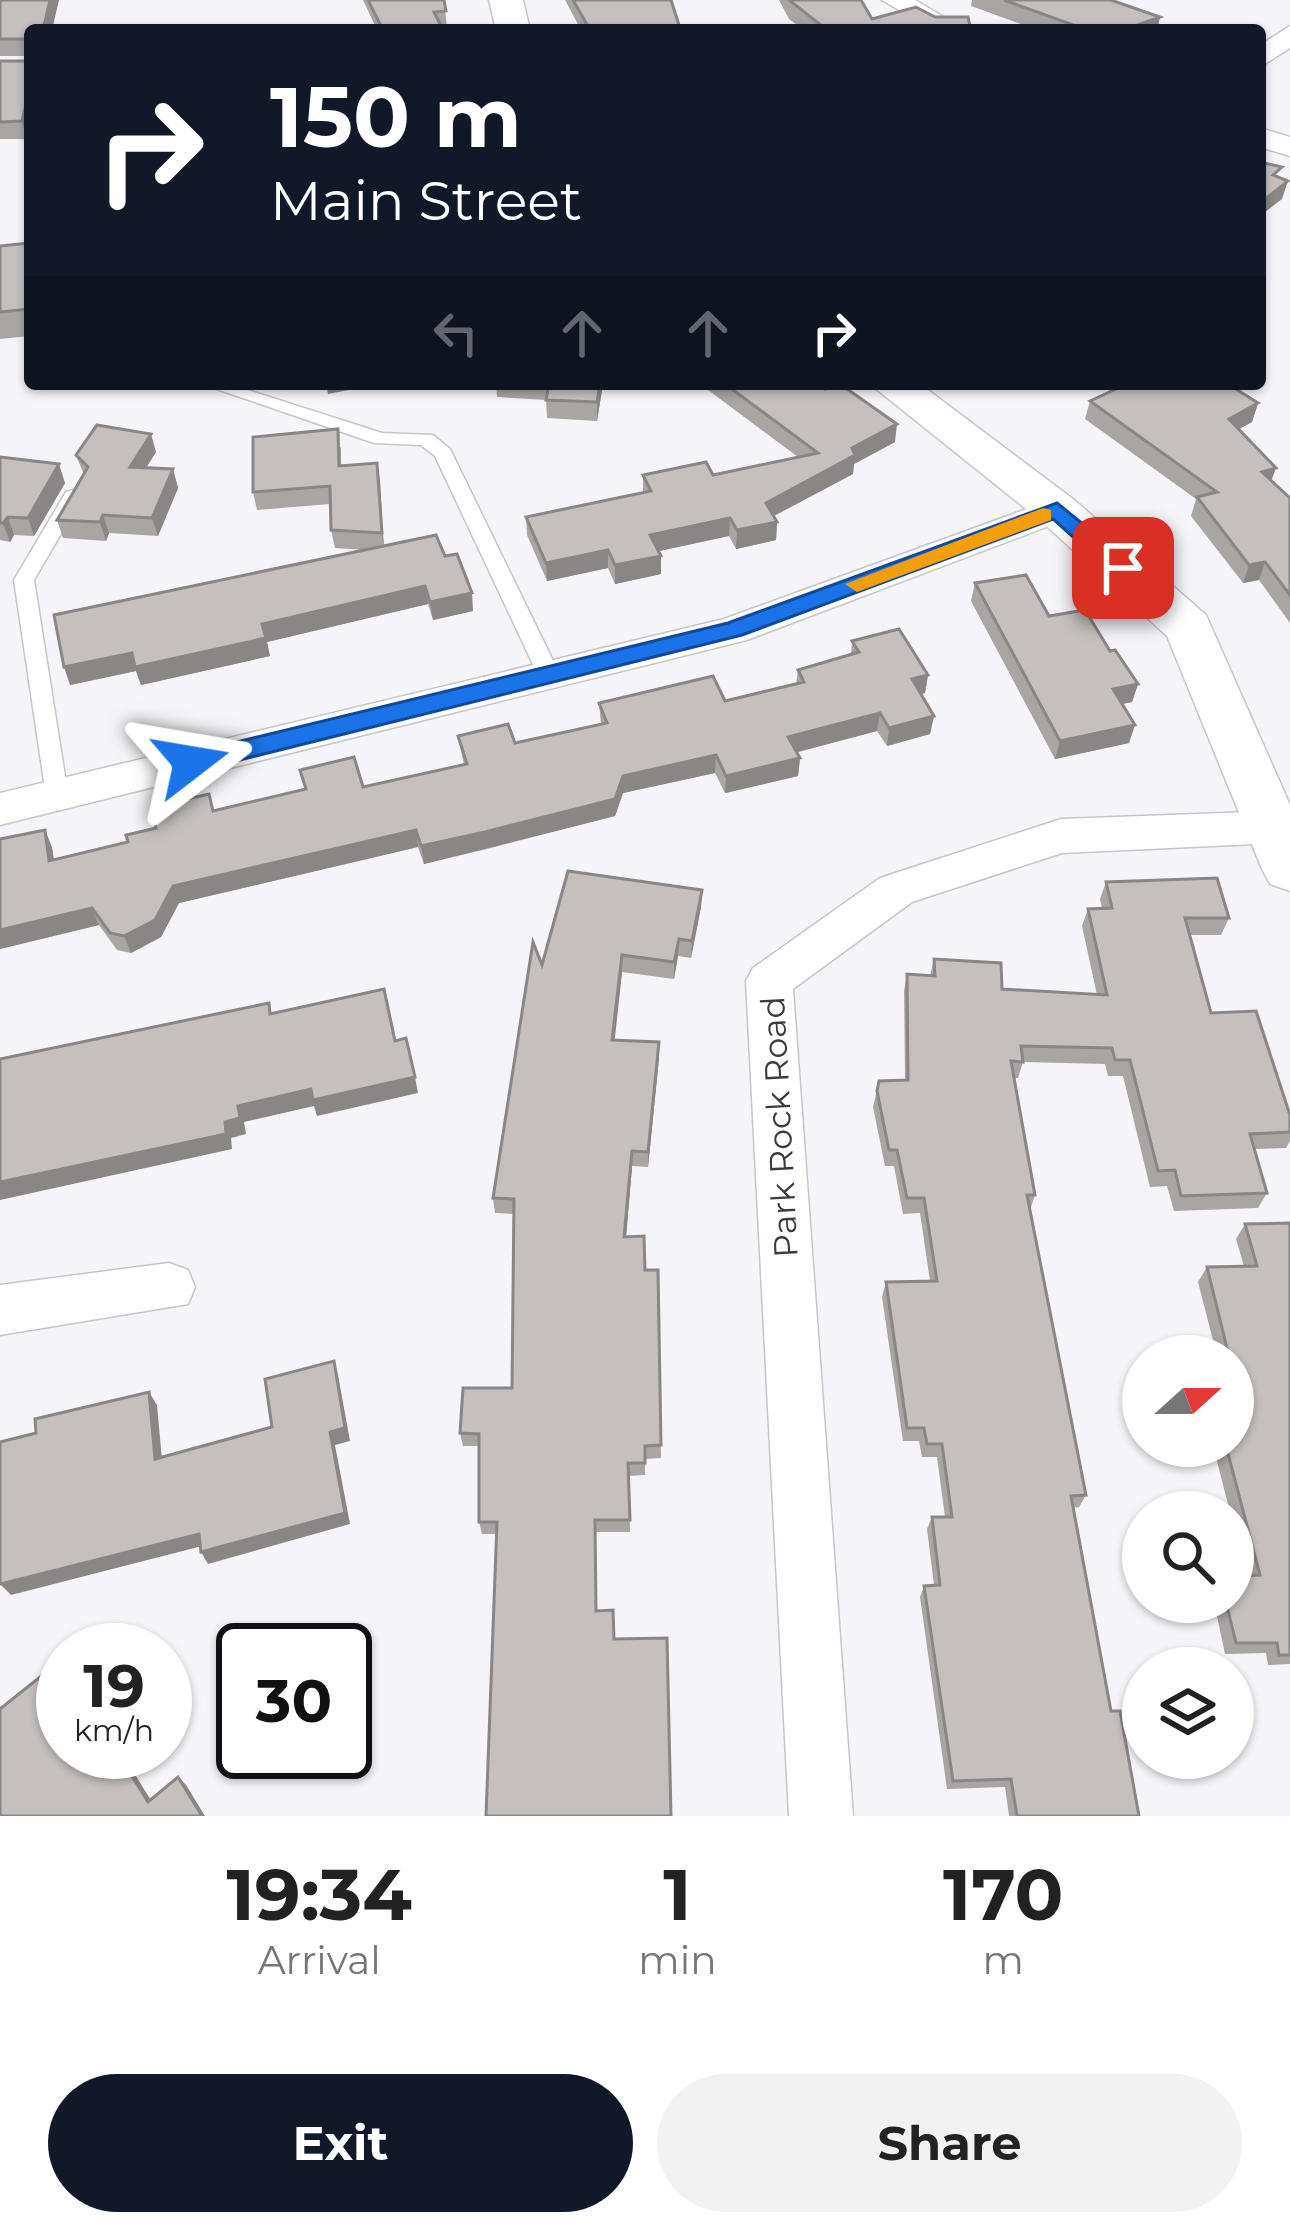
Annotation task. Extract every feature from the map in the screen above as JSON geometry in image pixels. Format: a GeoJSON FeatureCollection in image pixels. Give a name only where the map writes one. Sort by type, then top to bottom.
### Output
{"type":"FeatureCollection","features":[{"type":"Feature","properties":{"kind":"street"},"geometry":{"type":"LineString","coordinates":[[896,0],[941,24]]}},
{"type":"Feature","properties":{"kind":"street"},"geometry":{"type":"LineString","coordinates":[[1266,54],[1290,34]]}},
{"type":"Feature","properties":{"kind":"street"},"geometry":{"type":"LineString","coordinates":[[900,390],[1057,510],[1188,627],[1283,848]]}},
{"type":"Feature","properties":{"kind":"street"},"geometry":{"type":"LineString","coordinates":[[0,809],[733,630],[1057,510]]}},
{"type":"Feature","properties":{"kind":"street","name":"Park Rock Road"},"geometry":{"type":"LineString","coordinates":[[821,1816],[769,981],[896,890],[1061,836],[1283,848]]}},
{"type":"Feature","properties":{"kind":"street"},"geometry":{"type":"LineString","coordinates":[[0,1310],[170,1287]]}},
{"type":"Feature","properties":{"kind":"lane"},"geometry":{"type":"LineString","coordinates":[[230,390],[381,439],[426,439],[443,453],[549,675]]}},
{"type":"Feature","properties":{"kind":"lane"},"geometry":{"type":"LineString","coordinates":[[57,795],[24,580],[80,483]]}},
{"type":"Feature","properties":{"kind":"building"},"geometry":{"type":"Polygon","coordinates":[[[0,0],[50,0],[44,24],[24,24],[24,39],[0,39],[0,0]]]}},
{"type":"Feature","properties":{"kind":"building"},"geometry":{"type":"Polygon","coordinates":[[[368,0],[444,0],[446,11],[434,12],[440,24],[380,24],[368,0]]]}},
{"type":"Feature","properties":{"kind":"building"},"geometry":{"type":"Polygon","coordinates":[[[573,0],[671,0],[679,24],[587,24],[573,0]]]}},
{"type":"Feature","properties":{"kind":"building"},"geometry":{"type":"Polygon","coordinates":[[[789,0],[861,0],[872,19],[916,7],[935,17],[968,17],[970,24],[819,24],[789,0]]]}},
{"type":"Feature","properties":{"kind":"building"},"geometry":{"type":"Polygon","coordinates":[[[1004,0],[1111,0],[1160,17],[1141,24],[1070,24],[1004,0]]]}},
{"type":"Feature","properties":{"kind":"building"},"geometry":{"type":"Polygon","coordinates":[[[0,61],[24,61],[22,121],[0,122],[0,61]]]}},
{"type":"Feature","properties":{"kind":"building"},"geometry":{"type":"Polygon","coordinates":[[[1266,163],[1282,167],[1273,175],[1288,181],[1266,198],[1266,163]]]}},
{"type":"Feature","properties":{"kind":"building"},"geometry":{"type":"Polygon","coordinates":[[[24,244],[24,310],[0,312],[0,246],[24,244]]]}},
{"type":"Feature","properties":{"kind":"building"},"geometry":{"type":"Polygon","coordinates":[[[548,390],[599,390],[597,402],[546,400],[548,390]]]}},
{"type":"Feature","properties":{"kind":"building"},"geometry":{"type":"Polygon","coordinates":[[[733,390],[849,390],[897,424],[852,448],[855,455],[766,503],[777,522],[737,530],[730,518],[650,535],[661,556],[615,565],[608,550],[546,563],[526,517],[651,491],[643,475],[706,462],[713,475],[818,453],[733,390]]]}},
{"type":"Feature","properties":{"kind":"building"},"geometry":{"type":"Polygon","coordinates":[[[1114,390],[1237,390],[1258,403],[1229,419],[1276,468],[1262,472],[1290,498],[1290,595],[1265,562],[1249,565],[1197,497],[1217,492],[1090,401],[1114,390]]]}},
{"type":"Feature","properties":{"kind":"building"},"geometry":{"type":"Polygon","coordinates":[[[97,425],[151,434],[130,467],[173,469],[152,518],[103,515],[100,522],[57,520],[88,467],[76,455],[97,425]]]}},
{"type":"Feature","properties":{"kind":"building"},"geometry":{"type":"Polygon","coordinates":[[[338,429],[339,466],[377,463],[382,533],[331,530],[330,486],[253,492],[253,437],[338,429]]]}},
{"type":"Feature","properties":{"kind":"building"},"geometry":{"type":"Polygon","coordinates":[[[0,457],[59,464],[28,518],[8,517],[0,523],[0,457]]]}},
{"type":"Feature","properties":{"kind":"building"},"geometry":{"type":"Polygon","coordinates":[[[436,535],[445,556],[457,554],[472,593],[430,602],[425,586],[262,624],[266,638],[135,667],[132,653],[64,667],[54,615],[436,535]]]}},
{"type":"Feature","properties":{"kind":"building"},"geometry":{"type":"Polygon","coordinates":[[[1026,575],[1049,616],[1085,610],[1110,651],[1115,650],[1138,684],[1113,689],[1135,725],[1060,741],[975,583],[1026,575]]]}},
{"type":"Feature","properties":{"kind":"building"},"geometry":{"type":"Polygon","coordinates":[[[899,629],[928,675],[912,679],[934,716],[889,728],[880,713],[788,737],[800,758],[726,776],[716,755],[623,776],[615,799],[485,832],[421,846],[416,830],[173,886],[155,920],[124,936],[110,933],[92,908],[0,930],[0,839],[45,830],[49,861],[128,842],[126,835],[156,828],[152,807],[209,794],[213,811],[306,789],[300,770],[354,757],[363,787],[467,764],[458,736],[508,724],[515,743],[607,723],[599,703],[713,676],[725,701],[804,682],[798,670],[859,652],[852,641],[899,629]]]}},
{"type":"Feature","properties":{"kind":"building"},"geometry":{"type":"Polygon","coordinates":[[[568,871],[702,890],[692,941],[679,939],[674,962],[622,955],[612,1040],[659,1042],[648,1152],[632,1151],[624,1237],[644,1236],[645,1270],[658,1270],[661,1445],[645,1446],[645,1463],[628,1463],[630,1520],[595,1520],[596,1611],[613,1610],[614,1639],[667,1638],[671,1816],[486,1816],[497,1522],[479,1522],[479,1434],[460,1433],[463,1388],[512,1388],[514,1199],[493,1198],[533,942],[542,965],[568,871]]]}},
{"type":"Feature","properties":{"kind":"building"},"geometry":{"type":"Polygon","coordinates":[[[1217,878],[1229,918],[1185,918],[1211,1013],[1256,1011],[1290,1115],[1290,1132],[1250,1134],[1267,1193],[1181,1196],[1175,1170],[1158,1171],[1130,1060],[1115,1060],[1112,1048],[1021,1046],[1023,1062],[1011,1061],[1035,1195],[1027,1195],[1086,1495],[1071,1496],[1111,1711],[1120,1711],[1122,1722],[1122,1779],[1132,1779],[1139,1816],[1017,1816],[1011,1779],[953,1781],[924,1586],[940,1585],[932,1517],[952,1517],[942,1444],[927,1444],[924,1428],[907,1428],[886,1282],[937,1281],[924,1198],[907,1198],[897,1150],[889,1150],[877,1091],[879,1081],[908,1080],[907,974],[935,976],[934,959],[1001,963],[1002,989],[1107,995],[1088,909],[1112,908],[1106,882],[1217,878]]]}},
{"type":"Feature","properties":{"kind":"building"},"geometry":{"type":"Polygon","coordinates":[[[384,989],[395,1041],[406,1038],[415,1077],[313,1100],[311,1089],[238,1106],[240,1118],[225,1122],[226,1134],[0,1182],[0,1059],[269,1003],[270,1014],[384,989]]]}},
{"type":"Feature","properties":{"kind":"building"},"geometry":{"type":"Polygon","coordinates":[[[1290,1223],[1290,1655],[1279,1655],[1277,1643],[1236,1643],[1231,1623],[1254,1623],[1254,1575],[1260,1575],[1254,1552],[1254,1491],[1238,1491],[1232,1467],[1254,1467],[1254,1335],[1224,1335],[1207,1267],[1257,1266],[1245,1224],[1290,1223]]]}},
{"type":"Feature","properties":{"kind":"building"},"geometry":{"type":"Polygon","coordinates":[[[334,1361],[345,1428],[330,1432],[345,1513],[201,1552],[199,1534],[0,1584],[0,1442],[36,1433],[35,1419],[149,1392],[155,1459],[272,1427],[265,1379],[334,1361]]]}},
{"type":"Feature","properties":{"kind":"building"},"geometry":{"type":"Polygon","coordinates":[[[36,1680],[36,1779],[134,1779],[148,1802],[179,1779],[202,1816],[0,1816],[0,1709],[36,1680]]]}},
{"type":"Feature","properties":{"kind":"slow traffic"},"geometry":{"type":"LineString","coordinates":[[857,584],[1043,515]]}},
{"type":"Feature","properties":{"kind":"route"},"geometry":{"type":"LineString","coordinates":[[191,762],[733,630],[1057,510],[1123,568]]}}]}
